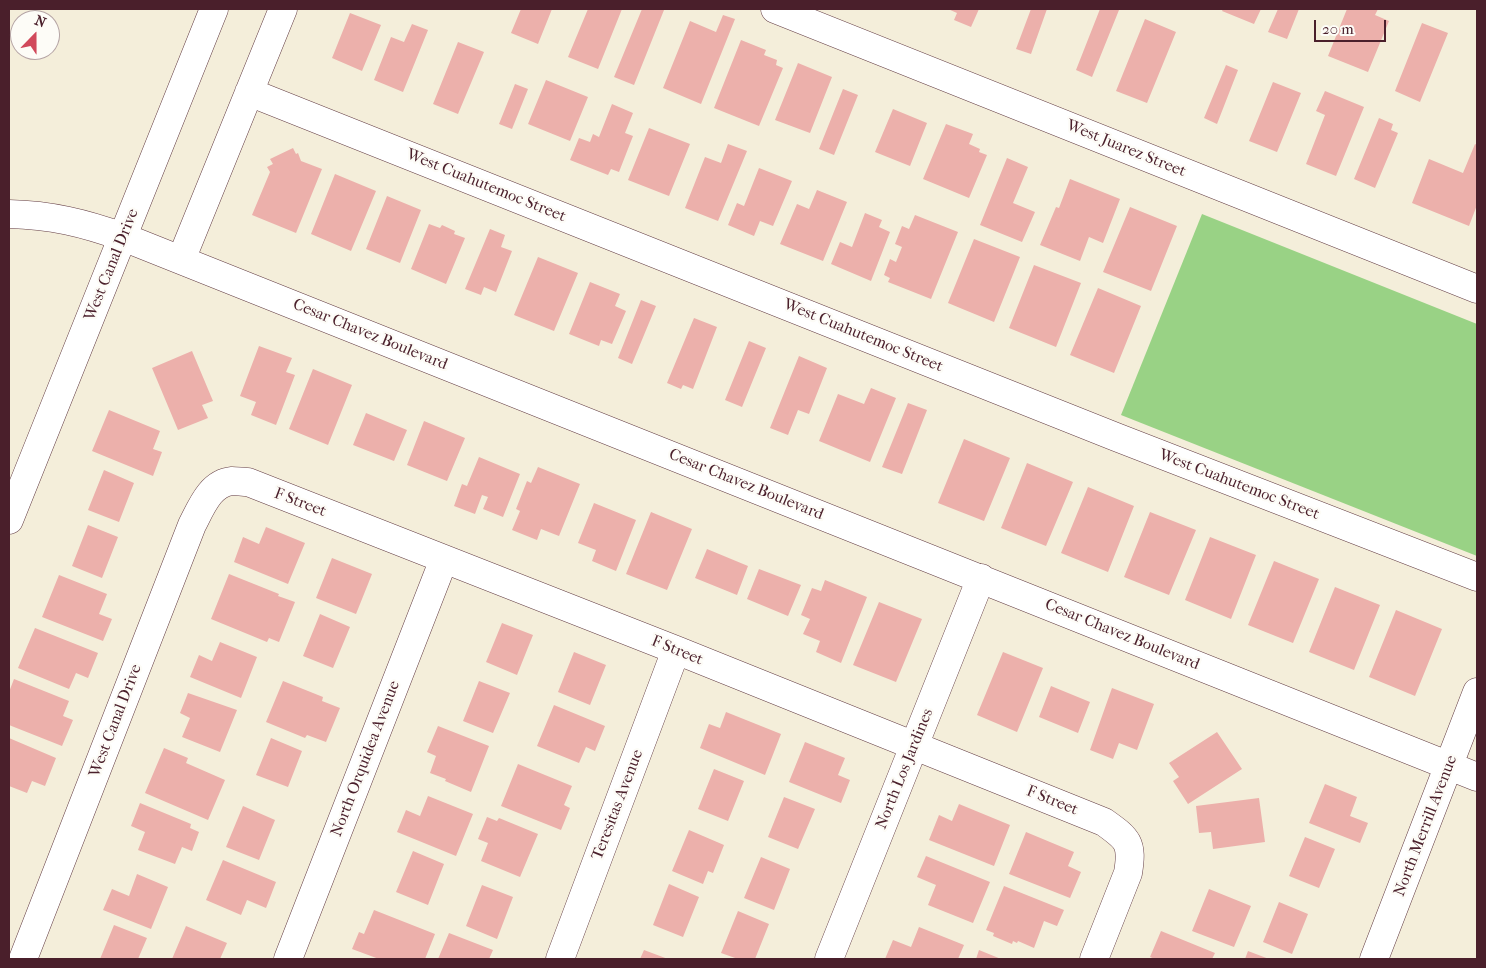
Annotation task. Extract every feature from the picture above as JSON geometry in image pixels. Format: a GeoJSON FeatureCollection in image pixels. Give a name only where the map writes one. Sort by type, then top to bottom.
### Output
{"type":"FeatureCollection","features":[{"type":"Feature","properties":{"kind":"street","name":"West Canal Drive"},"geometry":{"type":"LineString","coordinates":[[9,520],[214,9]]}},
{"type":"Feature","properties":{"kind":"street"},"geometry":{"type":"LineString","coordinates":[[182,260],[283,9]]}},
{"type":"Feature","properties":{"kind":"street","name":"West Juarez Street"},"geometry":{"type":"LineString","coordinates":[[775,9],[1477,289]]}},
{"type":"Feature","properties":{"kind":"street","name":"West Cuahutemoc Street"},"geometry":{"type":"LineString","coordinates":[[249,92],[1107,433],[1477,577]]}},
{"type":"Feature","properties":{"kind":"street","name":"Cesar Chavez Boulevard"},"geometry":{"type":"LineString","coordinates":[[9,214],[29,214],[62,218],[87,224],[123,237],[1477,777]]}},
{"type":"Feature","properties":{"kind":"street","name":"F Street"},"geometry":{"type":"LineString","coordinates":[[215,487],[231,481],[248,482],[676,650],[1104,822],[1120,833],[1129,845],[1130,860],[1128,873],[1094,959]]}},
{"type":"Feature","properties":{"kind":"street","name":"West Canal Drive"},"geometry":{"type":"LineString","coordinates":[[23,959],[192,525],[204,501],[215,487]]}},
{"type":"Feature","properties":{"kind":"street","name":"North Orquidea Avenue"},"geometry":{"type":"LineString","coordinates":[[288,959],[444,559]]}},
{"type":"Feature","properties":{"kind":"street","name":"North Los Jardines"},"geometry":{"type":"LineString","coordinates":[[829,959],[981,578]]}},
{"type":"Feature","properties":{"kind":"street","name":"Teresitas Avenue"},"geometry":{"type":"LineString","coordinates":[[560,959],[676,650]]}},
{"type":"Feature","properties":{"kind":"street","name":"North Merrill Avenue"},"geometry":{"type":"LineString","coordinates":[[1374,959],[1477,692]]}},
{"type":"Feature","properties":{"kind":"green space"},"geometry":{"type":"Polygon","coordinates":[[[1202,214],[1477,324],[1477,556],[1121,415],[1202,214]]]}},
{"type":"Feature","properties":{"kind":"building"},"geometry":{"type":"Polygon","coordinates":[[[521,9],[552,9],[538,44],[511,33],[521,9]]]}},
{"type":"Feature","properties":{"kind":"building"},"geometry":{"type":"Polygon","coordinates":[[[588,9],[622,9],[598,69],[568,57],[588,9]]]}},
{"type":"Feature","properties":{"kind":"building"},"geometry":{"type":"Polygon","coordinates":[[[642,9],[664,10],[634,85],[614,77],[642,9]]]}},
{"type":"Feature","properties":{"kind":"building"},"geometry":{"type":"Polygon","coordinates":[[[948,9],[979,9],[971,27],[954,20],[957,13],[948,9]]]}},
{"type":"Feature","properties":{"kind":"building"},"geometry":{"type":"Polygon","coordinates":[[[1031,9],[1047,9],[1031,54],[1016,49],[1031,9]]]}},
{"type":"Feature","properties":{"kind":"building"},"geometry":{"type":"Polygon","coordinates":[[[1100,9],[1119,10],[1092,77],[1076,70],[1100,9]]]}},
{"type":"Feature","properties":{"kind":"building"},"geometry":{"type":"Polygon","coordinates":[[[1223,9],[1261,9],[1254,24],[1222,11],[1223,9]]]}},
{"type":"Feature","properties":{"kind":"building"},"geometry":{"type":"Polygon","coordinates":[[[1278,9],[1299,9],[1287,39],[1268,32],[1278,9]]]}},
{"type":"Feature","properties":{"kind":"building"},"geometry":{"type":"Polygon","coordinates":[[[1347,9],[1378,9],[1375,15],[1389,21],[1368,72],[1328,56],[1347,9]]]}},
{"type":"Feature","properties":{"kind":"building"},"geometry":{"type":"Polygon","coordinates":[[[350,13],[381,25],[362,71],[332,58],[350,13]]]}},
{"type":"Feature","properties":{"kind":"building"},"geometry":{"type":"Polygon","coordinates":[[[723,15],[735,19],[701,104],[663,88],[690,21],[716,32],[723,15]]]}},
{"type":"Feature","properties":{"kind":"building"},"geometry":{"type":"Polygon","coordinates":[[[1145,19],[1176,32],[1147,103],[1116,91],[1145,19]]]}},
{"type":"Feature","properties":{"kind":"building"},"geometry":{"type":"Polygon","coordinates":[[[1422,23],[1448,33],[1420,102],[1395,91],[1422,23]]]}},
{"type":"Feature","properties":{"kind":"building"},"geometry":{"type":"Polygon","coordinates":[[[412,24],[428,30],[403,92],[374,80],[391,37],[404,42],[412,24]]]}},
{"type":"Feature","properties":{"kind":"building"},"geometry":{"type":"Polygon","coordinates":[[[741,40],[766,50],[764,55],[777,60],[776,65],[783,68],[759,126],[714,108],[741,40]]]}},
{"type":"Feature","properties":{"kind":"building"},"geometry":{"type":"Polygon","coordinates":[[[458,42],[484,52],[458,114],[433,104],[458,42]]]}},
{"type":"Feature","properties":{"kind":"building"},"geometry":{"type":"Polygon","coordinates":[[[798,63],[832,77],[810,133],[775,120],[798,63]]]}},
{"type":"Feature","properties":{"kind":"building"},"geometry":{"type":"Polygon","coordinates":[[[1226,65],[1238,70],[1217,124],[1204,118],[1226,65]]]}},
{"type":"Feature","properties":{"kind":"building"},"geometry":{"type":"Polygon","coordinates":[[[546,80],[588,97],[570,141],[528,124],[546,80]]]}},
{"type":"Feature","properties":{"kind":"building"},"geometry":{"type":"Polygon","coordinates":[[[1273,82],[1301,93],[1277,152],[1249,141],[1273,82]]]}},
{"type":"Feature","properties":{"kind":"building"},"geometry":{"type":"Polygon","coordinates":[[[515,84],[528,89],[512,129],[499,124],[515,84]]]}},
{"type":"Feature","properties":{"kind":"building"},"geometry":{"type":"Polygon","coordinates":[[[843,89],[858,95],[834,155],[819,149],[843,89]]]}},
{"type":"Feature","properties":{"kind":"building"},"geometry":{"type":"Polygon","coordinates":[[[1325,91],[1364,107],[1336,176],[1306,164],[1325,115],[1316,111],[1325,91]]]}},
{"type":"Feature","properties":{"kind":"building"},"geometry":{"type":"Polygon","coordinates":[[[612,104],[633,113],[625,133],[633,136],[619,172],[611,169],[608,175],[570,160],[579,138],[590,142],[593,134],[599,137],[612,104]]]}},
{"type":"Feature","properties":{"kind":"building"},"geometry":{"type":"Polygon","coordinates":[[[893,109],[927,123],[910,166],[875,152],[893,109]]]}},
{"type":"Feature","properties":{"kind":"building"},"geometry":{"type":"Polygon","coordinates":[[[1379,118],[1393,124],[1391,130],[1398,133],[1375,188],[1354,179],[1379,118]]]}},
{"type":"Feature","properties":{"kind":"building"},"geometry":{"type":"Polygon","coordinates":[[[946,124],[973,134],[969,144],[980,149],[979,152],[987,155],[969,198],[923,179],[946,124]]]}},
{"type":"Feature","properties":{"kind":"building"},"geometry":{"type":"Polygon","coordinates":[[[649,128],[690,144],[669,196],[628,180],[649,128]]]}},
{"type":"Feature","properties":{"kind":"building"},"geometry":{"type":"Polygon","coordinates":[[[728,144],[747,151],[718,221],[685,208],[705,157],[721,163],[728,144]]]}},
{"type":"Feature","properties":{"kind":"building"},"geometry":{"type":"Polygon","coordinates":[[[1475,144],[1477,145],[1477,205],[1469,226],[1412,203],[1429,159],[1463,173],[1475,144]]]}},
{"type":"Feature","properties":{"kind":"building"},"geometry":{"type":"Polygon","coordinates":[[[293,148],[296,154],[298,153],[301,161],[322,169],[296,233],[252,215],[270,172],[267,167],[273,164],[270,159],[293,148]]]}},
{"type":"Feature","properties":{"kind":"building"},"geometry":{"type":"Polygon","coordinates":[[[1007,158],[1028,167],[1013,203],[1035,212],[1022,242],[980,225],[1007,158]]]}},
{"type":"Feature","properties":{"kind":"building"},"geometry":{"type":"Polygon","coordinates":[[[759,168],[792,181],[773,226],[760,221],[754,236],[728,225],[737,203],[744,206],[759,168]]]}},
{"type":"Feature","properties":{"kind":"building"},"geometry":{"type":"Polygon","coordinates":[[[335,174],[376,191],[351,251],[311,234],[335,174]]]}},
{"type":"Feature","properties":{"kind":"building"},"geometry":{"type":"Polygon","coordinates":[[[1070,179],[1120,199],[1103,243],[1089,237],[1080,261],[1040,245],[1056,207],[1059,208],[1070,179]]]}},
{"type":"Feature","properties":{"kind":"building"},"geometry":{"type":"Polygon","coordinates":[[[817,190],[847,202],[823,261],[780,244],[797,204],[809,209],[817,190]]]}},
{"type":"Feature","properties":{"kind":"building"},"geometry":{"type":"Polygon","coordinates":[[[387,196],[421,210],[400,263],[366,249],[387,196]]]}},
{"type":"Feature","properties":{"kind":"building"},"geometry":{"type":"Polygon","coordinates":[[[1130,207],[1177,226],[1151,291],[1103,272],[1130,207]]]}},
{"type":"Feature","properties":{"kind":"building"},"geometry":{"type":"Polygon","coordinates":[[[865,213],[882,220],[879,227],[890,232],[871,281],[831,264],[840,242],[852,247],[865,213]]]}},
{"type":"Feature","properties":{"kind":"building"},"geometry":{"type":"Polygon","coordinates":[[[915,215],[958,232],[931,299],[888,282],[890,278],[884,275],[890,259],[896,262],[902,247],[895,244],[902,226],[909,229],[915,215]]]}},
{"type":"Feature","properties":{"kind":"building"},"geometry":{"type":"Polygon","coordinates":[[[429,224],[440,228],[442,225],[455,231],[454,234],[465,238],[446,284],[411,269],[429,224]]]}},
{"type":"Feature","properties":{"kind":"building"},"geometry":{"type":"Polygon","coordinates":[[[490,229],[505,235],[501,247],[512,251],[496,292],[484,287],[481,295],[465,289],[490,229]]]}},
{"type":"Feature","properties":{"kind":"building"},"geometry":{"type":"Polygon","coordinates":[[[974,239],[1020,257],[994,322],[948,303],[974,239]]]}},
{"type":"Feature","properties":{"kind":"building"},"geometry":{"type":"Polygon","coordinates":[[[538,257],[578,273],[554,331],[514,315],[538,257]]]}},
{"type":"Feature","properties":{"kind":"building"},"geometry":{"type":"Polygon","coordinates":[[[1034,265],[1081,283],[1056,347],[1009,328],[1034,265]]]}},
{"type":"Feature","properties":{"kind":"building"},"geometry":{"type":"Polygon","coordinates":[[[590,282],[620,294],[615,306],[626,311],[612,344],[601,340],[599,346],[569,334],[590,282]]]}},
{"type":"Feature","properties":{"kind":"building"},"geometry":{"type":"Polygon","coordinates":[[[1098,288],[1141,306],[1114,373],[1070,355],[1098,288]]]}},
{"type":"Feature","properties":{"kind":"building"},"geometry":{"type":"Polygon","coordinates":[[[641,300],[656,306],[632,364],[618,358],[641,300]]]}},
{"type":"Feature","properties":{"kind":"building"},"geometry":{"type":"Polygon","coordinates":[[[694,318],[717,327],[693,389],[683,385],[681,389],[667,383],[694,318]]]}},
{"type":"Feature","properties":{"kind":"building"},"geometry":{"type":"Polygon","coordinates":[[[749,341],[766,348],[742,407],[725,400],[749,341]]]}},
{"type":"Feature","properties":{"kind":"building"},"geometry":{"type":"Polygon","coordinates":[[[259,346],[292,358],[286,372],[295,375],[276,425],[251,415],[256,402],[240,396],[259,346]]]}},
{"type":"Feature","properties":{"kind":"building"},"geometry":{"type":"Polygon","coordinates":[[[192,351],[213,401],[202,405],[208,418],[178,430],[152,368],[192,351]]]}},
{"type":"Feature","properties":{"kind":"building"},"geometry":{"type":"Polygon","coordinates":[[[799,356],[827,368],[809,414],[798,410],[788,435],[770,428],[799,356]]]}},
{"type":"Feature","properties":{"kind":"building"},"geometry":{"type":"Polygon","coordinates":[[[313,369],[352,385],[328,445],[289,429],[313,369]]]}},
{"type":"Feature","properties":{"kind":"building"},"geometry":{"type":"Polygon","coordinates":[[[871,388],[896,398],[870,462],[819,441],[838,394],[864,404],[871,388]]]}},
{"type":"Feature","properties":{"kind":"building"},"geometry":{"type":"Polygon","coordinates":[[[908,403],[927,410],[902,474],[882,467],[908,403]]]}},
{"type":"Feature","properties":{"kind":"building"},"geometry":{"type":"Polygon","coordinates":[[[109,410],[160,431],[153,449],[162,452],[153,476],[92,451],[109,410]]]}},
{"type":"Feature","properties":{"kind":"building"},"geometry":{"type":"Polygon","coordinates":[[[366,413],[407,430],[394,461],[353,445],[366,413]]]}},
{"type":"Feature","properties":{"kind":"building"},"geometry":{"type":"Polygon","coordinates":[[[424,421],[465,438],[447,481],[407,465],[424,421]]]}},
{"type":"Feature","properties":{"kind":"building"},"geometry":{"type":"Polygon","coordinates":[[[964,439],[1010,458],[984,521],[938,503],[964,439]]]}},
{"type":"Feature","properties":{"kind":"building"},"geometry":{"type":"Polygon","coordinates":[[[479,457],[520,474],[503,517],[483,509],[488,497],[482,495],[475,514],[454,506],[462,484],[467,486],[479,457]]]}},
{"type":"Feature","properties":{"kind":"building"},"geometry":{"type":"Polygon","coordinates":[[[1027,463],[1073,482],[1046,546],[1001,528],[1027,463]]]}},
{"type":"Feature","properties":{"kind":"building"},"geometry":{"type":"Polygon","coordinates":[[[538,467],[580,484],[559,536],[541,529],[537,540],[512,530],[520,511],[516,509],[527,481],[531,483],[538,467]]]}},
{"type":"Feature","properties":{"kind":"building"},"geometry":{"type":"Polygon","coordinates":[[[104,470],[134,483],[119,522],[88,510],[104,470]]]}},
{"type":"Feature","properties":{"kind":"building"},"geometry":{"type":"Polygon","coordinates":[[[1088,487],[1134,506],[1108,572],[1061,553],[1088,487]]]}},
{"type":"Feature","properties":{"kind":"building"},"geometry":{"type":"Polygon","coordinates":[[[594,503],[636,520],[616,571],[592,561],[596,550],[578,543],[594,503]]]}},
{"type":"Feature","properties":{"kind":"building"},"geometry":{"type":"Polygon","coordinates":[[[651,512],[692,529],[667,590],[626,574],[651,512]]]}},
{"type":"Feature","properties":{"kind":"building"},"geometry":{"type":"Polygon","coordinates":[[[1150,512],[1196,530],[1169,595],[1124,577],[1150,512]]]}},
{"type":"Feature","properties":{"kind":"building"},"geometry":{"type":"Polygon","coordinates":[[[88,525],[118,537],[102,578],[72,566],[88,525]]]}},
{"type":"Feature","properties":{"kind":"building"},"geometry":{"type":"Polygon","coordinates":[[[266,527],[305,543],[288,584],[234,562],[243,537],[259,544],[266,527]]]}},
{"type":"Feature","properties":{"kind":"building"},"geometry":{"type":"Polygon","coordinates":[[[1210,537],[1256,555],[1231,619],[1185,600],[1210,537]]]}},
{"type":"Feature","properties":{"kind":"building"},"geometry":{"type":"Polygon","coordinates":[[[707,549],[748,566],[737,595],[695,578],[707,549]]]}},
{"type":"Feature","properties":{"kind":"building"},"geometry":{"type":"Polygon","coordinates":[[[332,558],[372,574],[356,614],[316,598],[332,558]]]}},
{"type":"Feature","properties":{"kind":"building"},"geometry":{"type":"Polygon","coordinates":[[[1274,561],[1319,579],[1293,643],[1248,625],[1274,561]]]}},
{"type":"Feature","properties":{"kind":"building"},"geometry":{"type":"Polygon","coordinates":[[[759,569],[801,585],[788,616],[747,599],[759,569]]]}},
{"type":"Feature","properties":{"kind":"building"},"geometry":{"type":"Polygon","coordinates":[[[229,574],[295,602],[279,642],[269,638],[267,642],[211,619],[229,574]]]}},
{"type":"Feature","properties":{"kind":"building"},"geometry":{"type":"Polygon","coordinates":[[[59,575],[107,594],[99,614],[112,619],[103,641],[42,617],[59,575]]]}},
{"type":"Feature","properties":{"kind":"building"},"geometry":{"type":"Polygon","coordinates":[[[825,580],[867,597],[841,663],[816,652],[820,641],[803,634],[810,619],[801,615],[812,588],[821,591],[825,580]]]}},
{"type":"Feature","properties":{"kind":"building"},"geometry":{"type":"Polygon","coordinates":[[[1335,587],[1380,605],[1354,670],[1309,652],[1335,587]]]}},
{"type":"Feature","properties":{"kind":"building"},"geometry":{"type":"Polygon","coordinates":[[[879,602],[922,619],[896,682],[853,665],[879,602]]]}},
{"type":"Feature","properties":{"kind":"building"},"geometry":{"type":"Polygon","coordinates":[[[1396,610],[1442,629],[1415,696],[1369,677],[1396,610]]]}},
{"type":"Feature","properties":{"kind":"building"},"geometry":{"type":"Polygon","coordinates":[[[320,614],[350,627],[333,668],[303,656],[320,614]]]}},
{"type":"Feature","properties":{"kind":"building"},"geometry":{"type":"Polygon","coordinates":[[[502,623],[533,635],[517,675],[486,662],[502,623]]]}},
{"type":"Feature","properties":{"kind":"building"},"geometry":{"type":"Polygon","coordinates":[[[35,628],[98,653],[88,678],[76,673],[69,689],[18,668],[35,628]]]}},
{"type":"Feature","properties":{"kind":"building"},"geometry":{"type":"Polygon","coordinates":[[[220,642],[257,657],[241,698],[190,677],[199,655],[212,661],[220,642]]]}},
{"type":"Feature","properties":{"kind":"building"},"geometry":{"type":"Polygon","coordinates":[[[574,652],[606,665],[590,705],[558,692],[574,652]]]}},
{"type":"Feature","properties":{"kind":"building"},"geometry":{"type":"Polygon","coordinates":[[[1003,652],[1043,668],[1017,732],[977,715],[1003,652]]]}},
{"type":"Feature","properties":{"kind":"building"},"geometry":{"type":"Polygon","coordinates":[[[14,679],[69,701],[63,716],[73,720],[62,746],[9,725],[9,692],[14,679]]]}},
{"type":"Feature","properties":{"kind":"building"},"geometry":{"type":"Polygon","coordinates":[[[283,681],[323,697],[322,701],[340,708],[326,742],[307,735],[305,738],[266,722],[283,681]]]}},
{"type":"Feature","properties":{"kind":"building"},"geometry":{"type":"Polygon","coordinates":[[[479,681],[510,693],[493,733],[463,721],[479,681]]]}},
{"type":"Feature","properties":{"kind":"building"},"geometry":{"type":"Polygon","coordinates":[[[1051,686],[1090,702],[1078,733],[1039,717],[1051,686]]]}},
{"type":"Feature","properties":{"kind":"building"},"geometry":{"type":"Polygon","coordinates":[[[1112,688],[1154,704],[1137,750],[1119,743],[1113,759],[1090,750],[1112,688]]]}},
{"type":"Feature","properties":{"kind":"building"},"geometry":{"type":"Polygon","coordinates":[[[188,693],[237,710],[220,752],[182,737],[190,718],[180,713],[188,693]]]}},
{"type":"Feature","properties":{"kind":"building"},"geometry":{"type":"Polygon","coordinates":[[[554,705],[605,726],[595,751],[586,747],[579,763],[537,746],[554,705]]]}},
{"type":"Feature","properties":{"kind":"building"},"geometry":{"type":"Polygon","coordinates":[[[726,712],[781,734],[765,775],[700,748],[709,724],[720,728],[726,712]]]}},
{"type":"Feature","properties":{"kind":"building"},"geometry":{"type":"Polygon","coordinates":[[[438,726],[489,746],[471,792],[430,773],[436,756],[427,752],[438,726]]]}},
{"type":"Feature","properties":{"kind":"building"},"geometry":{"type":"Polygon","coordinates":[[[1217,732],[1242,769],[1188,804],[1173,781],[1179,777],[1169,763],[1217,732]]]}},
{"type":"Feature","properties":{"kind":"building"},"geometry":{"type":"Polygon","coordinates":[[[9,738],[56,758],[45,786],[32,781],[27,793],[9,786],[9,738]]]}},
{"type":"Feature","properties":{"kind":"building"},"geometry":{"type":"Polygon","coordinates":[[[271,738],[302,751],[288,787],[256,775],[271,738]]]}},
{"type":"Feature","properties":{"kind":"building"},"geometry":{"type":"Polygon","coordinates":[[[805,742],[845,758],[838,775],[850,780],[841,803],[789,782],[805,742]]]}},
{"type":"Feature","properties":{"kind":"building"},"geometry":{"type":"Polygon","coordinates":[[[164,748],[188,758],[186,763],[225,780],[208,820],[145,793],[164,748]]]}},
{"type":"Feature","properties":{"kind":"building"},"geometry":{"type":"Polygon","coordinates":[[[518,764],[572,786],[564,805],[570,808],[561,830],[501,806],[518,764]]]}},
{"type":"Feature","properties":{"kind":"building"},"geometry":{"type":"Polygon","coordinates":[[[714,769],[744,781],[728,821],[698,809],[714,769]]]}},
{"type":"Feature","properties":{"kind":"building"},"geometry":{"type":"Polygon","coordinates":[[[1325,784],[1357,797],[1350,816],[1368,823],[1360,843],[1309,823],[1325,784]]]}},
{"type":"Feature","properties":{"kind":"building"},"geometry":{"type":"Polygon","coordinates":[[[428,796],[473,814],[456,856],[397,832],[406,810],[420,816],[428,796]]]}},
{"type":"Feature","properties":{"kind":"building"},"geometry":{"type":"Polygon","coordinates":[[[784,797],[815,809],[798,849],[768,837],[784,797]]]}},
{"type":"Feature","properties":{"kind":"building"},"geometry":{"type":"Polygon","coordinates":[[[1259,798],[1265,842],[1213,849],[1211,832],[1199,833],[1196,806],[1259,798]]]}},
{"type":"Feature","properties":{"kind":"building"},"geometry":{"type":"Polygon","coordinates":[[[140,803],[191,824],[190,828],[199,832],[192,851],[182,847],[175,864],[138,850],[145,832],[131,826],[140,803]]]}},
{"type":"Feature","properties":{"kind":"building"},"geometry":{"type":"Polygon","coordinates":[[[959,804],[1010,825],[994,866],[929,840],[939,815],[952,821],[959,804]]]}},
{"type":"Feature","properties":{"kind":"building"},"geometry":{"type":"Polygon","coordinates":[[[243,806],[275,820],[259,860],[226,847],[243,806]]]}},
{"type":"Feature","properties":{"kind":"building"},"geometry":{"type":"Polygon","coordinates":[[[487,817],[497,821],[499,818],[538,834],[520,877],[481,861],[488,843],[478,839],[487,817]]]}},
{"type":"Feature","properties":{"kind":"building"},"geometry":{"type":"Polygon","coordinates":[[[689,830],[724,845],[713,873],[708,871],[703,884],[672,871],[689,830]]]}},
{"type":"Feature","properties":{"kind":"building"},"geometry":{"type":"Polygon","coordinates":[[[1026,832],[1074,852],[1068,866],[1081,872],[1070,898],[1009,874],[1026,832]]]}},
{"type":"Feature","properties":{"kind":"building"},"geometry":{"type":"Polygon","coordinates":[[[1305,837],[1335,849],[1319,888],[1289,876],[1305,837]]]}},
{"type":"Feature","properties":{"kind":"building"},"geometry":{"type":"Polygon","coordinates":[[[413,851],[444,864],[428,905],[396,892],[413,851]]]}},
{"type":"Feature","properties":{"kind":"building"},"geometry":{"type":"Polygon","coordinates":[[[926,856],[990,882],[973,923],[928,905],[936,885],[917,877],[926,856]]]}},
{"type":"Feature","properties":{"kind":"building"},"geometry":{"type":"Polygon","coordinates":[[[761,857],[790,869],[774,910],[744,898],[761,857]]]}},
{"type":"Feature","properties":{"kind":"building"},"geometry":{"type":"Polygon","coordinates":[[[223,860],[276,882],[266,908],[247,900],[241,915],[206,900],[223,860]]]}},
{"type":"Feature","properties":{"kind":"building"},"geometry":{"type":"Polygon","coordinates":[[[137,874],[168,887],[151,929],[103,910],[112,889],[129,896],[137,874]]]}},
{"type":"Feature","properties":{"kind":"building"},"geometry":{"type":"Polygon","coordinates":[[[669,884],[699,897],[683,937],[653,925],[669,884]]]}},
{"type":"Feature","properties":{"kind":"building"},"geometry":{"type":"Polygon","coordinates":[[[482,885],[513,897],[497,939],[466,926],[482,885]]]}},
{"type":"Feature","properties":{"kind":"building"},"geometry":{"type":"Polygon","coordinates":[[[1004,886],[1064,910],[1057,926],[1044,921],[1034,948],[1018,941],[1017,943],[1013,941],[1012,944],[993,936],[994,933],[986,930],[1004,886]]]}},
{"type":"Feature","properties":{"kind":"building"},"geometry":{"type":"Polygon","coordinates":[[[1209,889],[1251,906],[1234,947],[1192,931],[1209,889]]]}},
{"type":"Feature","properties":{"kind":"building"},"geometry":{"type":"Polygon","coordinates":[[[1279,902],[1308,914],[1292,954],[1263,942],[1279,902]]]}},
{"type":"Feature","properties":{"kind":"building"},"geometry":{"type":"Polygon","coordinates":[[[374,910],[435,934],[425,959],[379,959],[352,949],[359,932],[364,934],[374,910]]]}},
{"type":"Feature","properties":{"kind":"building"},"geometry":{"type":"Polygon","coordinates":[[[738,911],[769,924],[755,959],[738,959],[721,953],[738,911]]]}},
{"type":"Feature","properties":{"kind":"building"},"geometry":{"type":"Polygon","coordinates":[[[114,925],[147,938],[138,959],[100,959],[114,925]]]}},
{"type":"Feature","properties":{"kind":"building"},"geometry":{"type":"Polygon","coordinates":[[[186,926],[227,943],[220,959],[172,959],[186,926]]]}},
{"type":"Feature","properties":{"kind":"building"},"geometry":{"type":"Polygon","coordinates":[[[919,927],[964,945],[958,959],[885,959],[893,940],[911,947],[919,927]]]}},
{"type":"Feature","properties":{"kind":"building"},"geometry":{"type":"Polygon","coordinates":[[[1161,931],[1215,953],[1212,959],[1155,959],[1150,957],[1161,931]]]}},
{"type":"Feature","properties":{"kind":"building"},"geometry":{"type":"Polygon","coordinates":[[[449,933],[493,950],[489,959],[438,959],[449,933]]]}},
{"type":"Feature","properties":{"kind":"building"},"geometry":{"type":"Polygon","coordinates":[[[644,950],[668,959],[640,959],[644,950]]]}},
{"type":"Feature","properties":{"kind":"building"},"geometry":{"type":"Polygon","coordinates":[[[979,950],[1001,959],[976,959],[979,950]]]}},
{"type":"Feature","properties":{"kind":"building"},"geometry":{"type":"Polygon","coordinates":[[[1248,951],[1269,959],[1245,959],[1248,951]]]}}]}
